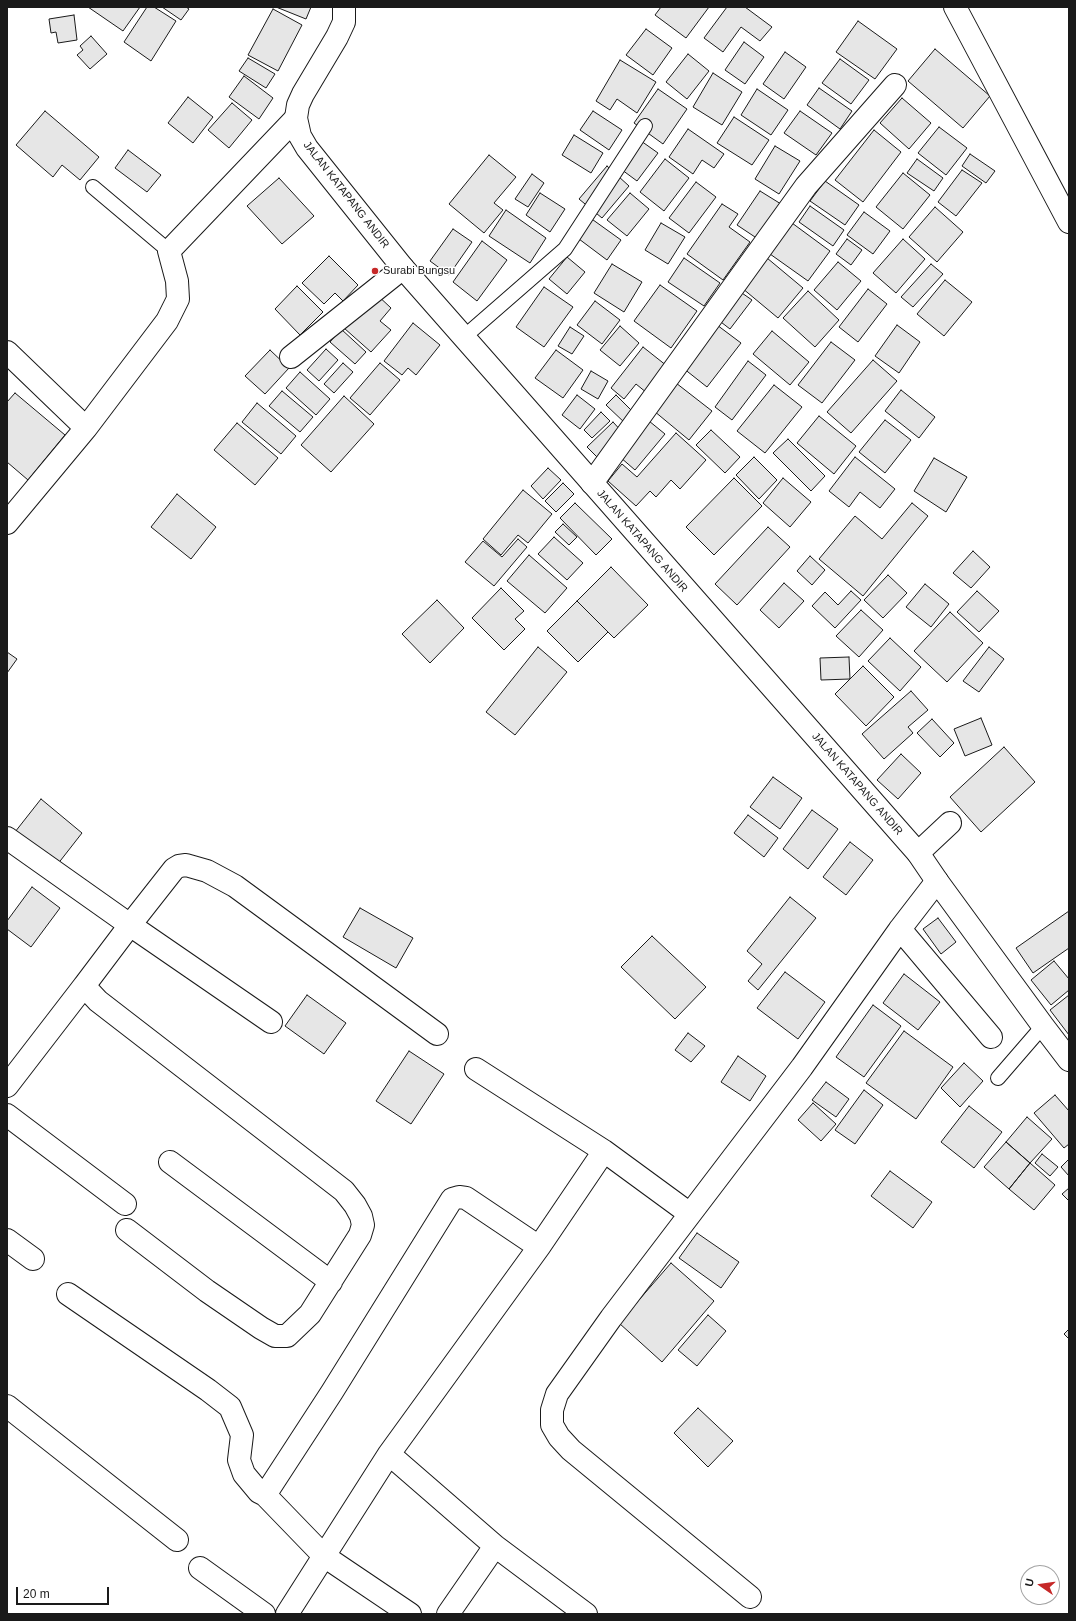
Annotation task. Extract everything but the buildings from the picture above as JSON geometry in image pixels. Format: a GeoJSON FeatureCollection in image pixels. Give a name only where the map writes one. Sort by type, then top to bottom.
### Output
{"type":"FeatureCollection","features":[{"type":"Feature","properties":{"kind":"street","name":"JALAN KATAPANG ANDIR"},"geometry":{"type":"LineString","coordinates":[[344,7],[344,22],[342,27],[298,105],[296,118],[300,136],[307,148],[403,268],[918,853],[936,881],[1069,1060]]}},
{"type":"Feature","properties":{"kind":"street"},"geometry":{"type":"LineString","coordinates":[[955,7],[1069,222]]}},
{"type":"Feature","properties":{"kind":"street"},"geometry":{"type":"LineString","coordinates":[[592,483],[806,186],[894,85]]}},
{"type":"Feature","properties":{"kind":"street"},"geometry":{"type":"LineString","coordinates":[[7,523],[86,428],[167,321],[178,299],[177,281],[169,251],[296,118]]}},
{"type":"Feature","properties":{"kind":"street"},"geometry":{"type":"LineString","coordinates":[[291,357],[403,268]]}},
{"type":"Feature","properties":{"kind":"street"},"geometry":{"type":"LineString","coordinates":[[7,352],[86,428]]}},
{"type":"Feature","properties":{"kind":"street"},"geometry":{"type":"LineString","coordinates":[[918,853],[950,823]]}},
{"type":"Feature","properties":{"kind":"street"},"geometry":{"type":"LineString","coordinates":[[7,838],[271,1022]]}},
{"type":"Feature","properties":{"kind":"street"},"geometry":{"type":"LineString","coordinates":[[7,1086],[174,869],[179,866],[186,865],[207,871],[235,886],[437,1034]]}},
{"type":"Feature","properties":{"kind":"street"},"geometry":{"type":"LineString","coordinates":[[750,1596],[571,1450],[559,1437],[552,1425],[552,1410],[557,1394],[610,1318],[802,1067],[936,881]]}},
{"type":"Feature","properties":{"kind":"street"},"geometry":{"type":"LineString","coordinates":[[900,929],[991,1037]]}},
{"type":"Feature","properties":{"kind":"street"},"geometry":{"type":"LineString","coordinates":[[84,986],[98,1001],[344,1191],[355,1205],[361,1216],[363,1225],[360,1235],[332,1282],[310,1314],[287,1336],[276,1336],[261,1328],[213,1295],[127,1230]]}},
{"type":"Feature","properties":{"kind":"street"},"geometry":{"type":"LineString","coordinates":[[476,1069],[604,1151],[690,1214]]}},
{"type":"Feature","properties":{"kind":"street"},"geometry":{"type":"LineString","coordinates":[[7,1115],[125,1204]]}},
{"type":"Feature","properties":{"kind":"street"},"geometry":{"type":"LineString","coordinates":[[288,1614],[389,1454],[539,1247],[604,1151]]}},
{"type":"Feature","properties":{"kind":"street"},"geometry":{"type":"LineString","coordinates":[[170,1162],[332,1282]]}},
{"type":"Feature","properties":{"kind":"street"},"geometry":{"type":"LineString","coordinates":[[265,1495],[332,1392],[452,1199],[459,1197],[466,1198],[539,1247]]}},
{"type":"Feature","properties":{"kind":"street"},"geometry":{"type":"LineString","coordinates":[[7,1240],[33,1259]]}},
{"type":"Feature","properties":{"kind":"street"},"geometry":{"type":"LineString","coordinates":[[68,1294],[230,1407],[242,1436],[239,1460],[244,1474],[259,1492],[265,1495],[324,1556],[410,1614]]}},
{"type":"Feature","properties":{"kind":"street"},"geometry":{"type":"LineString","coordinates":[[7,1406],[177,1540]]}},
{"type":"Feature","properties":{"kind":"street"},"geometry":{"type":"LineString","coordinates":[[389,1454],[495,1546],[586,1614]]}},
{"type":"Feature","properties":{"kind":"street"},"geometry":{"type":"LineString","coordinates":[[448,1614],[495,1546]]}},
{"type":"Feature","properties":{"kind":"street"},"geometry":{"type":"LineString","coordinates":[[200,1568],[264,1614]]}},
{"type":"Feature","properties":{"kind":"lane"},"geometry":{"type":"LineString","coordinates":[[464,337],[564,249],[646,126]]}},
{"type":"Feature","properties":{"kind":"lane"},"geometry":{"type":"LineString","coordinates":[[93,187],[169,251]]}},
{"type":"Feature","properties":{"kind":"lane"},"geometry":{"type":"LineString","coordinates":[[998,1078],[1043,1026]]}},
{"type":"Feature","properties":{"kind":"place","name":"Surabi Bungsu"},"geometry":{"type":"Point","coordinates":[375,271]}}]}
